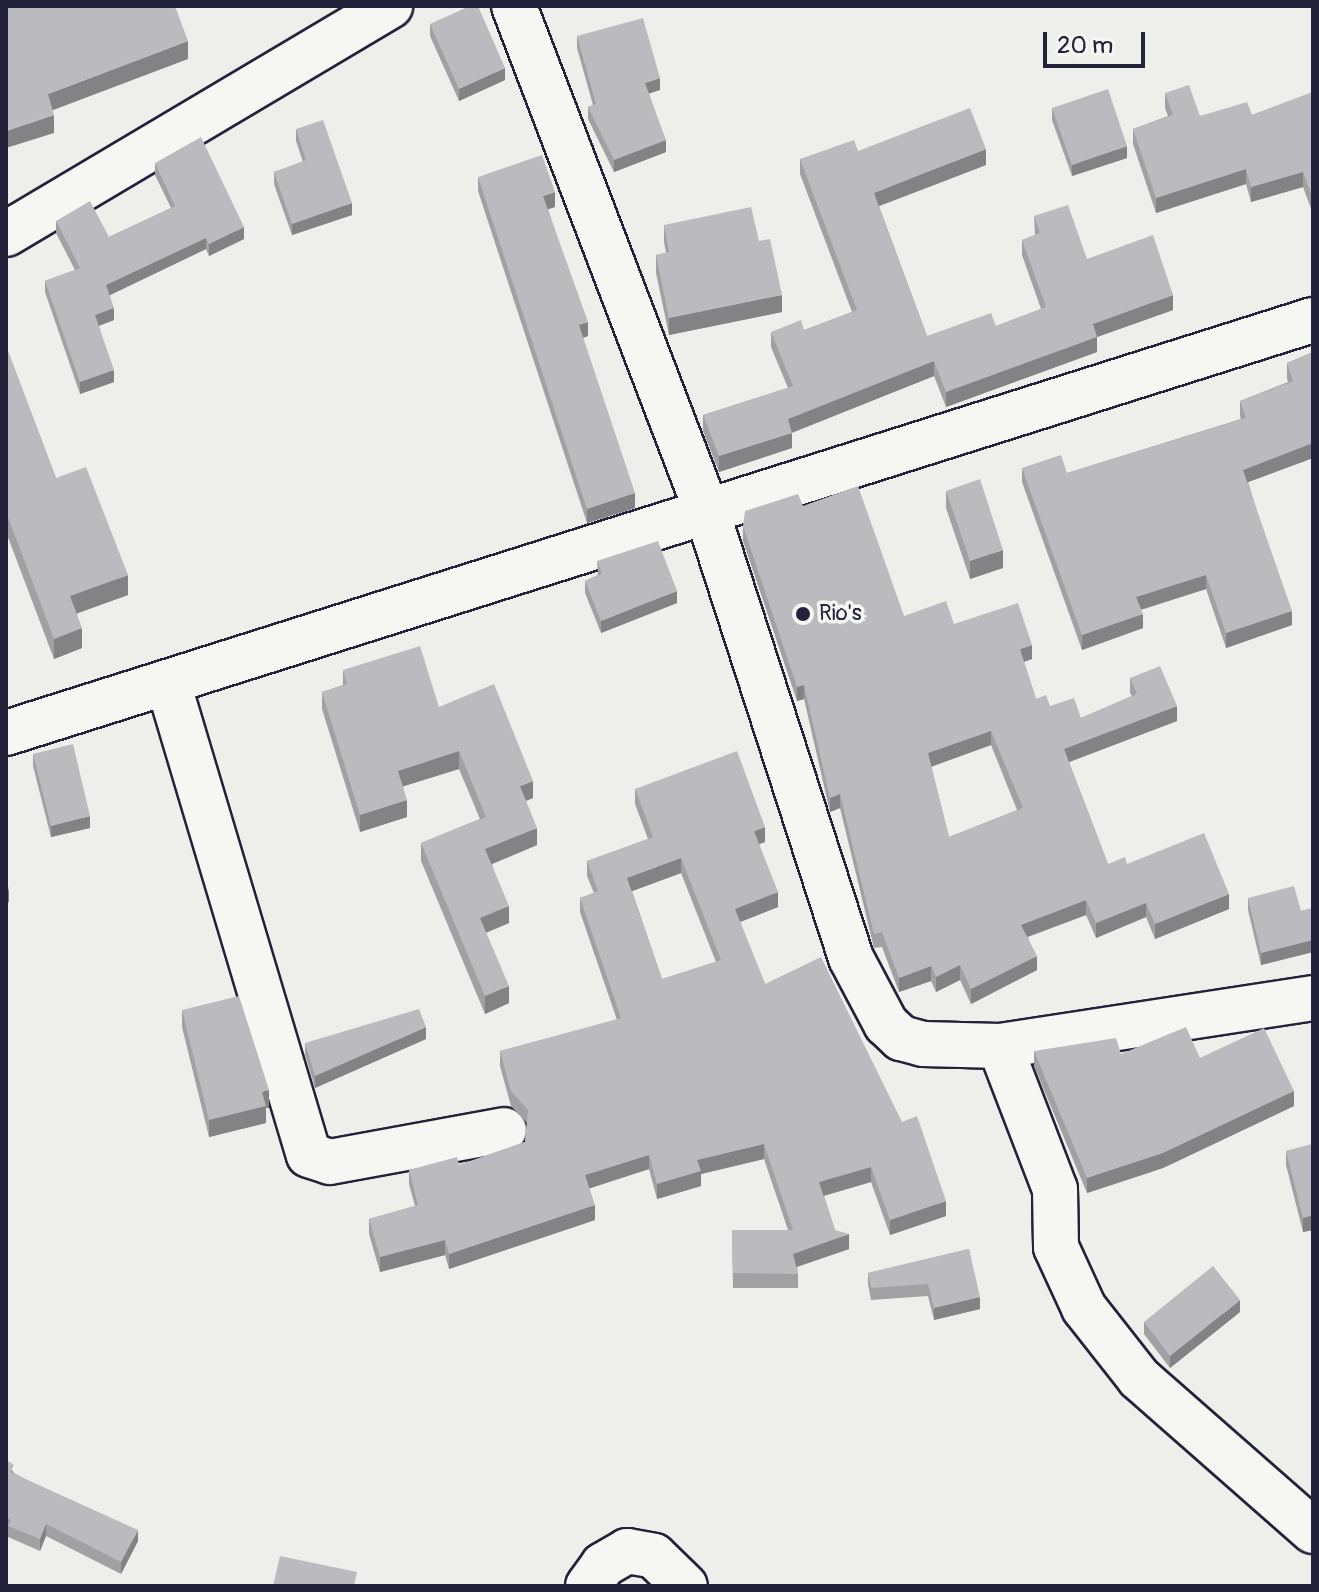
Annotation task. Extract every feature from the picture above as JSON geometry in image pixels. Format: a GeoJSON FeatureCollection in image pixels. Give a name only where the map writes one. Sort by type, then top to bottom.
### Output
{"type":"FeatureCollection","features":[{"type":"Feature","properties":{"kind":"street"},"geometry":{"type":"LineString","coordinates":[[6,234],[390,6]]}},
{"type":"Feature","properties":{"kind":"street"},"geometry":{"type":"LineString","coordinates":[[514,6],[706,509],[868,996],[901,1038],[1000,1046],[1313,998]]}},
{"type":"Feature","properties":{"kind":"street"},"geometry":{"type":"LineString","coordinates":[[6,733],[169,686],[706,509],[1313,320]]}},
{"type":"Feature","properties":{"kind":"street"},"geometry":{"type":"LineString","coordinates":[[169,686],[309,1155],[330,1162],[504,1130]]}},
{"type":"Feature","properties":{"kind":"street"},"geometry":{"type":"LineString","coordinates":[[1000,1046],[1055,1189],[1056,1247],[1084,1308],[1139,1378],[1313,1531]]}},
{"type":"Feature","properties":{"kind":"street"},"geometry":{"type":"LineString","coordinates":[[588,1586],[603,1565],[627,1551],[654,1556],[685,1586]]}},
{"type":"Feature","properties":{"kind":"building"},"geometry":{"type":"Polygon","coordinates":[[[6,6],[175,6],[188,41],[48,94],[54,115],[6,131],[6,6]]]}},
{"type":"Feature","properties":{"kind":"building"},"geometry":{"type":"Polygon","coordinates":[[[470,6],[478,6],[505,68],[459,89],[430,24],[470,6]]]}},
{"type":"Feature","properties":{"kind":"building"},"geometry":{"type":"Polygon","coordinates":[[[643,18],[660,78],[645,83],[666,140],[614,160],[588,107],[596,104],[577,36],[643,18]]]}},
{"type":"Feature","properties":{"kind":"building"},"geometry":{"type":"Polygon","coordinates":[[[1189,85],[1200,116],[1247,102],[1252,115],[1313,92],[1313,199],[1303,172],[1251,187],[1246,169],[1156,198],[1133,129],[1173,115],[1165,93],[1189,85]]]}},
{"type":"Feature","properties":{"kind":"building"},"geometry":{"type":"Polygon","coordinates":[[[1108,89],[1127,146],[1072,165],[1052,108],[1108,89]]]}},
{"type":"Feature","properties":{"kind":"building"},"geometry":{"type":"Polygon","coordinates":[[[970,108],[986,149],[874,193],[927,336],[991,313],[996,326],[1046,307],[1022,240],[1040,233],[1034,216],[1068,205],[1087,259],[1153,235],[1173,295],[1093,324],[1097,337],[946,392],[934,361],[788,419],[792,433],[719,456],[703,415],[793,386],[771,332],[801,320],[804,330],[857,310],[800,159],[854,140],[858,151],[970,108]]]}},
{"type":"Feature","properties":{"kind":"building"},"geometry":{"type":"Polygon","coordinates":[[[323,120],[352,203],[292,224],[274,172],[306,160],[296,129],[323,120]]]}},
{"type":"Feature","properties":{"kind":"building"},"geometry":{"type":"Polygon","coordinates":[[[201,137],[244,227],[209,244],[206,238],[106,285],[114,308],[95,315],[114,370],[80,382],[45,281],[80,268],[56,221],[90,201],[109,237],[175,206],[155,163],[201,137]]]}},
{"type":"Feature","properties":{"kind":"building"},"geometry":{"type":"Polygon","coordinates":[[[542,155],[555,192],[543,196],[588,322],[579,325],[635,493],[587,509],[478,177],[542,155]]]}},
{"type":"Feature","properties":{"kind":"building"},"geometry":{"type":"Polygon","coordinates":[[[751,207],[759,241],[770,239],[782,295],[669,318],[656,255],[669,252],[664,225],[751,207]]]}},
{"type":"Feature","properties":{"kind":"building"},"geometry":{"type":"Polygon","coordinates":[[[6,346],[56,478],[86,467],[128,575],[70,596],[82,628],[54,639],[6,512],[6,346]]]}},
{"type":"Feature","properties":{"kind":"building"},"geometry":{"type":"Polygon","coordinates":[[[1313,352],[1313,443],[1243,470],[1292,611],[1226,633],[1206,575],[1136,597],[1143,614],[1082,635],[1022,468],[1061,455],[1067,473],[1246,418],[1240,401],[1293,381],[1287,363],[1313,352]]]}},
{"type":"Feature","properties":{"kind":"building"},"geometry":{"type":"Polygon","coordinates":[[[980,479],[1003,550],[970,561],[946,491],[980,479]]]}},
{"type":"Feature","properties":{"kind":"building"},"geometry":{"type":"Polygon","coordinates":[[[858,486],[904,616],[946,601],[954,624],[1018,603],[1032,645],[1020,649],[1036,699],[1046,695],[1050,706],[1074,698],[1081,718],[1137,694],[1130,678],[1160,666],[1177,706],[1064,749],[1108,864],[1125,857],[1127,864],[1204,833],[1229,894],[1155,924],[1146,903],[1096,923],[1086,900],[1021,925],[1037,956],[971,989],[960,965],[936,977],[931,966],[899,978],[882,932],[874,934],[840,794],[830,798],[804,685],[797,687],[743,526],[745,511],[798,494],[803,506],[858,486]],[[991,731],[928,753],[949,837],[1023,808],[991,731]]]}},
{"type":"Feature","properties":{"kind":"building"},"geometry":{"type":"Polygon","coordinates":[[[658,541],[677,591],[601,621],[585,581],[602,574],[597,561],[658,541]]]}},
{"type":"Feature","properties":{"kind":"building"},"geometry":{"type":"Polygon","coordinates":[[[420,646],[439,707],[494,684],[533,781],[520,786],[537,828],[485,849],[509,906],[480,918],[509,986],[485,996],[421,843],[486,817],[459,751],[398,771],[407,800],[360,815],[322,692],[347,684],[343,670],[420,646]]]}},
{"type":"Feature","properties":{"kind":"building"},"geometry":{"type":"Polygon","coordinates":[[[73,744],[90,816],[51,826],[33,754],[73,744]]]}},
{"type":"Feature","properties":{"kind":"building"},"geometry":{"type":"Polygon","coordinates":[[[737,751],[765,827],[754,831],[778,892],[735,909],[765,984],[821,957],[902,1122],[917,1116],[946,1201],[890,1220],[871,1167],[819,1182],[835,1230],[849,1234],[793,1254],[798,1274],[733,1273],[732,1230],[793,1230],[764,1144],[697,1160],[701,1171],[657,1184],[649,1155],[585,1175],[595,1205],[449,1254],[445,1240],[380,1257],[369,1219],[418,1205],[409,1170],[457,1157],[459,1165],[525,1142],[528,1110],[511,1091],[500,1051],[621,1018],[580,898],[598,891],[587,861],[653,837],[635,789],[737,751]],[[681,858],[627,878],[662,979],[721,960],[681,858]]]}},
{"type":"Feature","properties":{"kind":"building"},"geometry":{"type":"Polygon","coordinates":[[[1294,886],[1301,911],[1313,908],[1313,940],[1261,953],[1248,898],[1294,886]]]}},
{"type":"Feature","properties":{"kind":"building"},"geometry":{"type":"Polygon","coordinates":[[[239,996],[269,1090],[262,1092],[266,1106],[209,1120],[182,1010],[239,996]]]}},
{"type":"Feature","properties":{"kind":"building"},"geometry":{"type":"Polygon","coordinates":[[[419,1009],[426,1027],[315,1076],[305,1043],[419,1009]]]}},
{"type":"Feature","properties":{"kind":"building"},"geometry":{"type":"Polygon","coordinates":[[[1186,1027],[1200,1058],[1264,1028],[1294,1091],[1163,1153],[1087,1178],[1034,1051],[1116,1038],[1121,1054],[1186,1027]]]}},
{"type":"Feature","properties":{"kind":"building"},"geometry":{"type":"Polygon","coordinates":[[[1313,1144],[1313,1215],[1303,1218],[1286,1151],[1313,1144]]]}},
{"type":"Feature","properties":{"kind":"building"},"geometry":{"type":"Polygon","coordinates":[[[969,1249],[980,1297],[934,1308],[928,1284],[871,1288],[868,1273],[969,1249]]]}},
{"type":"Feature","properties":{"kind":"building"},"geometry":{"type":"Polygon","coordinates":[[[1213,1266],[1240,1300],[1170,1356],[1144,1322],[1213,1266]]]}},
{"type":"Feature","properties":{"kind":"building"},"geometry":{"type":"Polygon","coordinates":[[[6,1460],[14,1465],[10,1472],[138,1530],[121,1562],[46,1524],[40,1539],[8,1526],[11,1520],[6,1517],[6,1460]]]}},
{"type":"Feature","properties":{"kind":"building"},"geometry":{"type":"Polygon","coordinates":[[[280,1556],[357,1572],[354,1586],[273,1586],[280,1556]]]}},
{"type":"Feature","properties":{"kind":"place","name":"Rio's"},"geometry":{"type":"Point","coordinates":[803,614]}}]}
